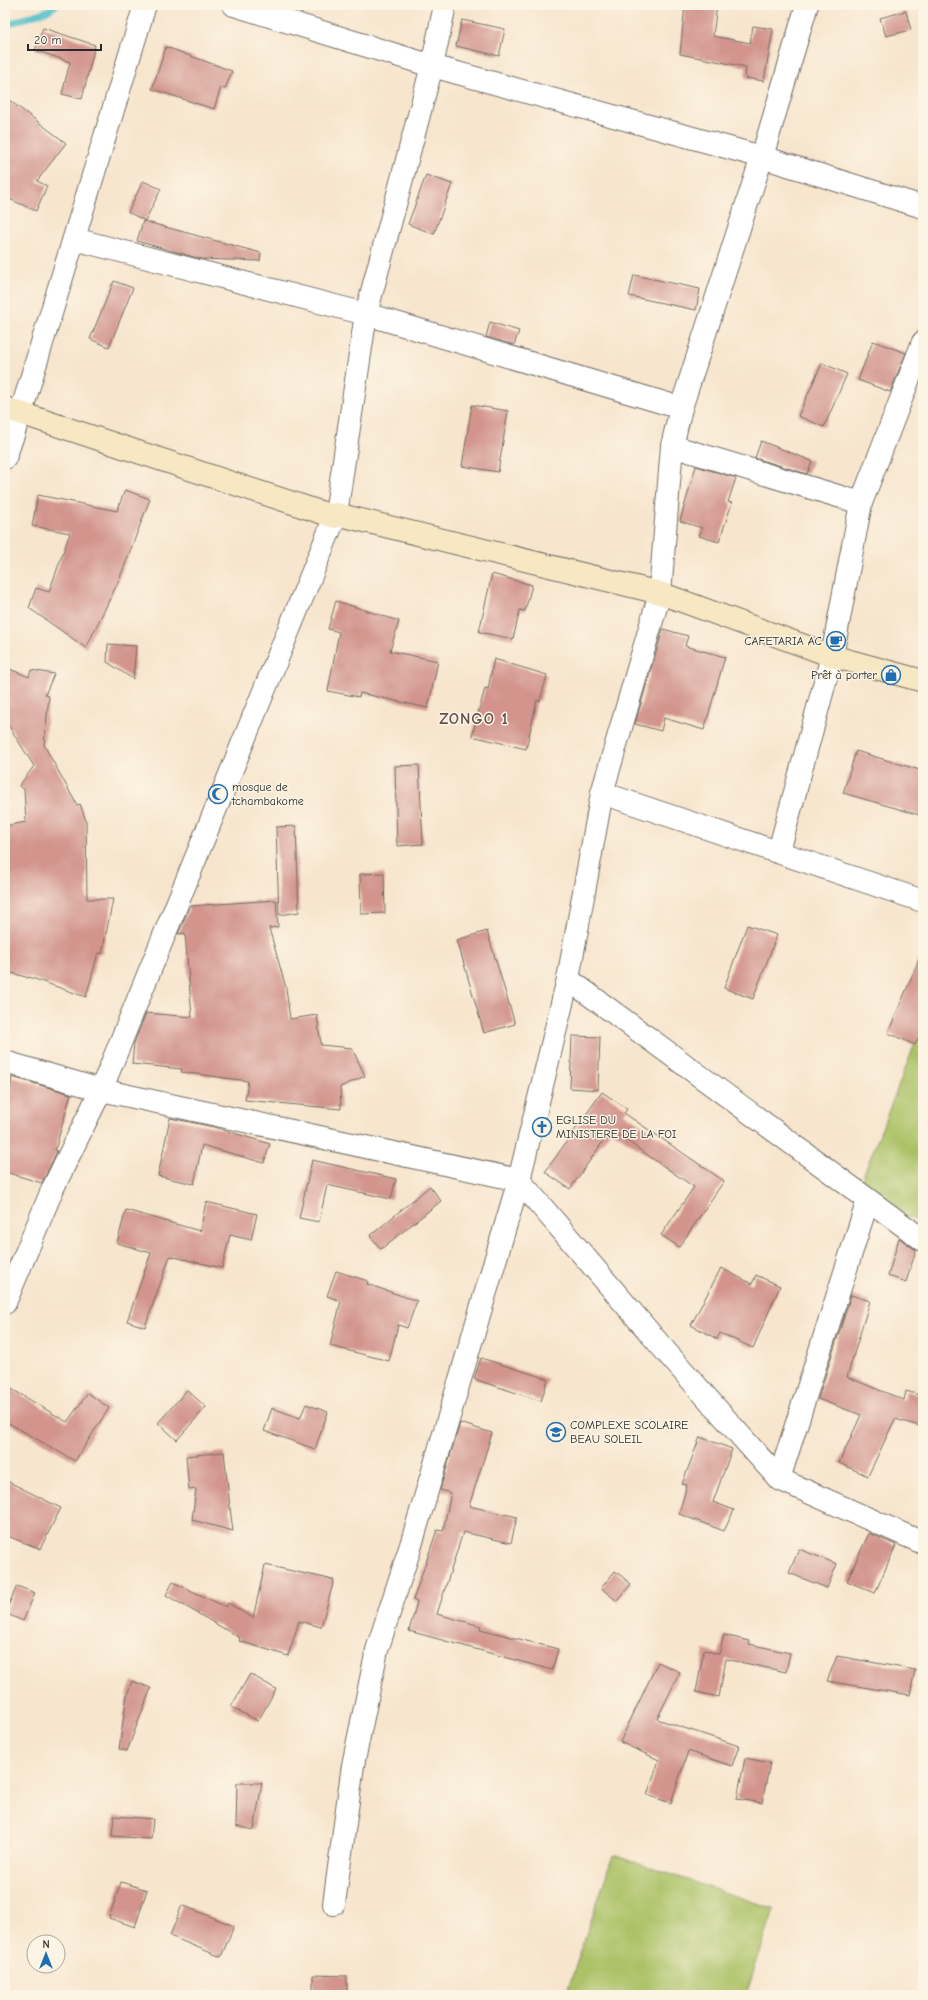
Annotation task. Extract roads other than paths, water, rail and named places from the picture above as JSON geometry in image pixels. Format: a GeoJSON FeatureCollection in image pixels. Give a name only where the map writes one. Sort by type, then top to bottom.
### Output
{"type":"FeatureCollection","features":[{"type":"Feature","properties":{"kind":"street"},"geometry":{"type":"LineString","coordinates":[[5,458],[13,410],[74,238],[145,5]]}},
{"type":"Feature","properties":{"kind":"street"},"geometry":{"type":"LineString","coordinates":[[234,5],[432,66],[762,157],[923,207]]}},
{"type":"Feature","properties":{"kind":"street"},"geometry":{"type":"LineString","coordinates":[[5,1303],[54,1188],[101,1090],[335,515],[366,314],[432,66],[445,5]]}},
{"type":"Feature","properties":{"kind":"street"},"geometry":{"type":"LineString","coordinates":[[334,1904],[353,1765],[377,1650],[413,1537],[519,1180],[568,979],[602,793],[660,593],[672,446],[681,408],[762,157],[807,5]]}},
{"type":"Feature","properties":{"kind":"street"},"geometry":{"type":"LineString","coordinates":[[74,238],[366,314],[681,408]]}},
{"type":"Feature","properties":{"kind":"street"},"geometry":{"type":"LineString","coordinates":[[779,851],[832,656],[861,503],[923,342]]}},
{"type":"Feature","properties":{"kind":"street"},"geometry":{"type":"LineString","coordinates":[[13,410],[335,515],[660,593],[832,656],[923,681]]}},
{"type":"Feature","properties":{"kind":"street"},"geometry":{"type":"LineString","coordinates":[[672,446],[861,503]]}},
{"type":"Feature","properties":{"kind":"street"},"geometry":{"type":"LineString","coordinates":[[602,793],[779,851],[923,901]]}},
{"type":"Feature","properties":{"kind":"street"},"geometry":{"type":"LineString","coordinates":[[568,979],[923,1240]]}},
{"type":"Feature","properties":{"kind":"street"},"geometry":{"type":"LineString","coordinates":[[5,1062],[101,1090],[519,1180],[661,1346],[779,1479],[923,1543]]}},
{"type":"Feature","properties":{"kind":"street"},"geometry":{"type":"LineString","coordinates":[[779,1479],[868,1200]]}},
{"type":"Feature","properties":{"kind":"waterway"},"geometry":{"type":"LineString","coordinates":[[5,25],[47,11],[56,5]]}},
{"type":"Feature","properties":{"kind":"place","name":"CAFETARIA AC"},"geometry":{"type":"Point","coordinates":[836,641]}},
{"type":"Feature","properties":{"kind":"place","name":"Prêt à porter"},"geometry":{"type":"Point","coordinates":[891,675]}},
{"type":"Feature","properties":{"kind":"place","name":"mosque de tchambakome"},"geometry":{"type":"Point","coordinates":[218,794]}},
{"type":"Feature","properties":{"kind":"place","name":"EGLISE DU MINISTERE DE LA FOI"},"geometry":{"type":"Point","coordinates":[542,1127]}},
{"type":"Feature","properties":{"kind":"place","name":"COMPLEXE SCOLAIRE BEAU SOLEIL"},"geometry":{"type":"Point","coordinates":[556,1432]}},
{"type":"Feature","properties":{"kind":"district","name":"ZONGO 1"},"geometry":{"type":"Point","coordinates":[474,719]}}]}
